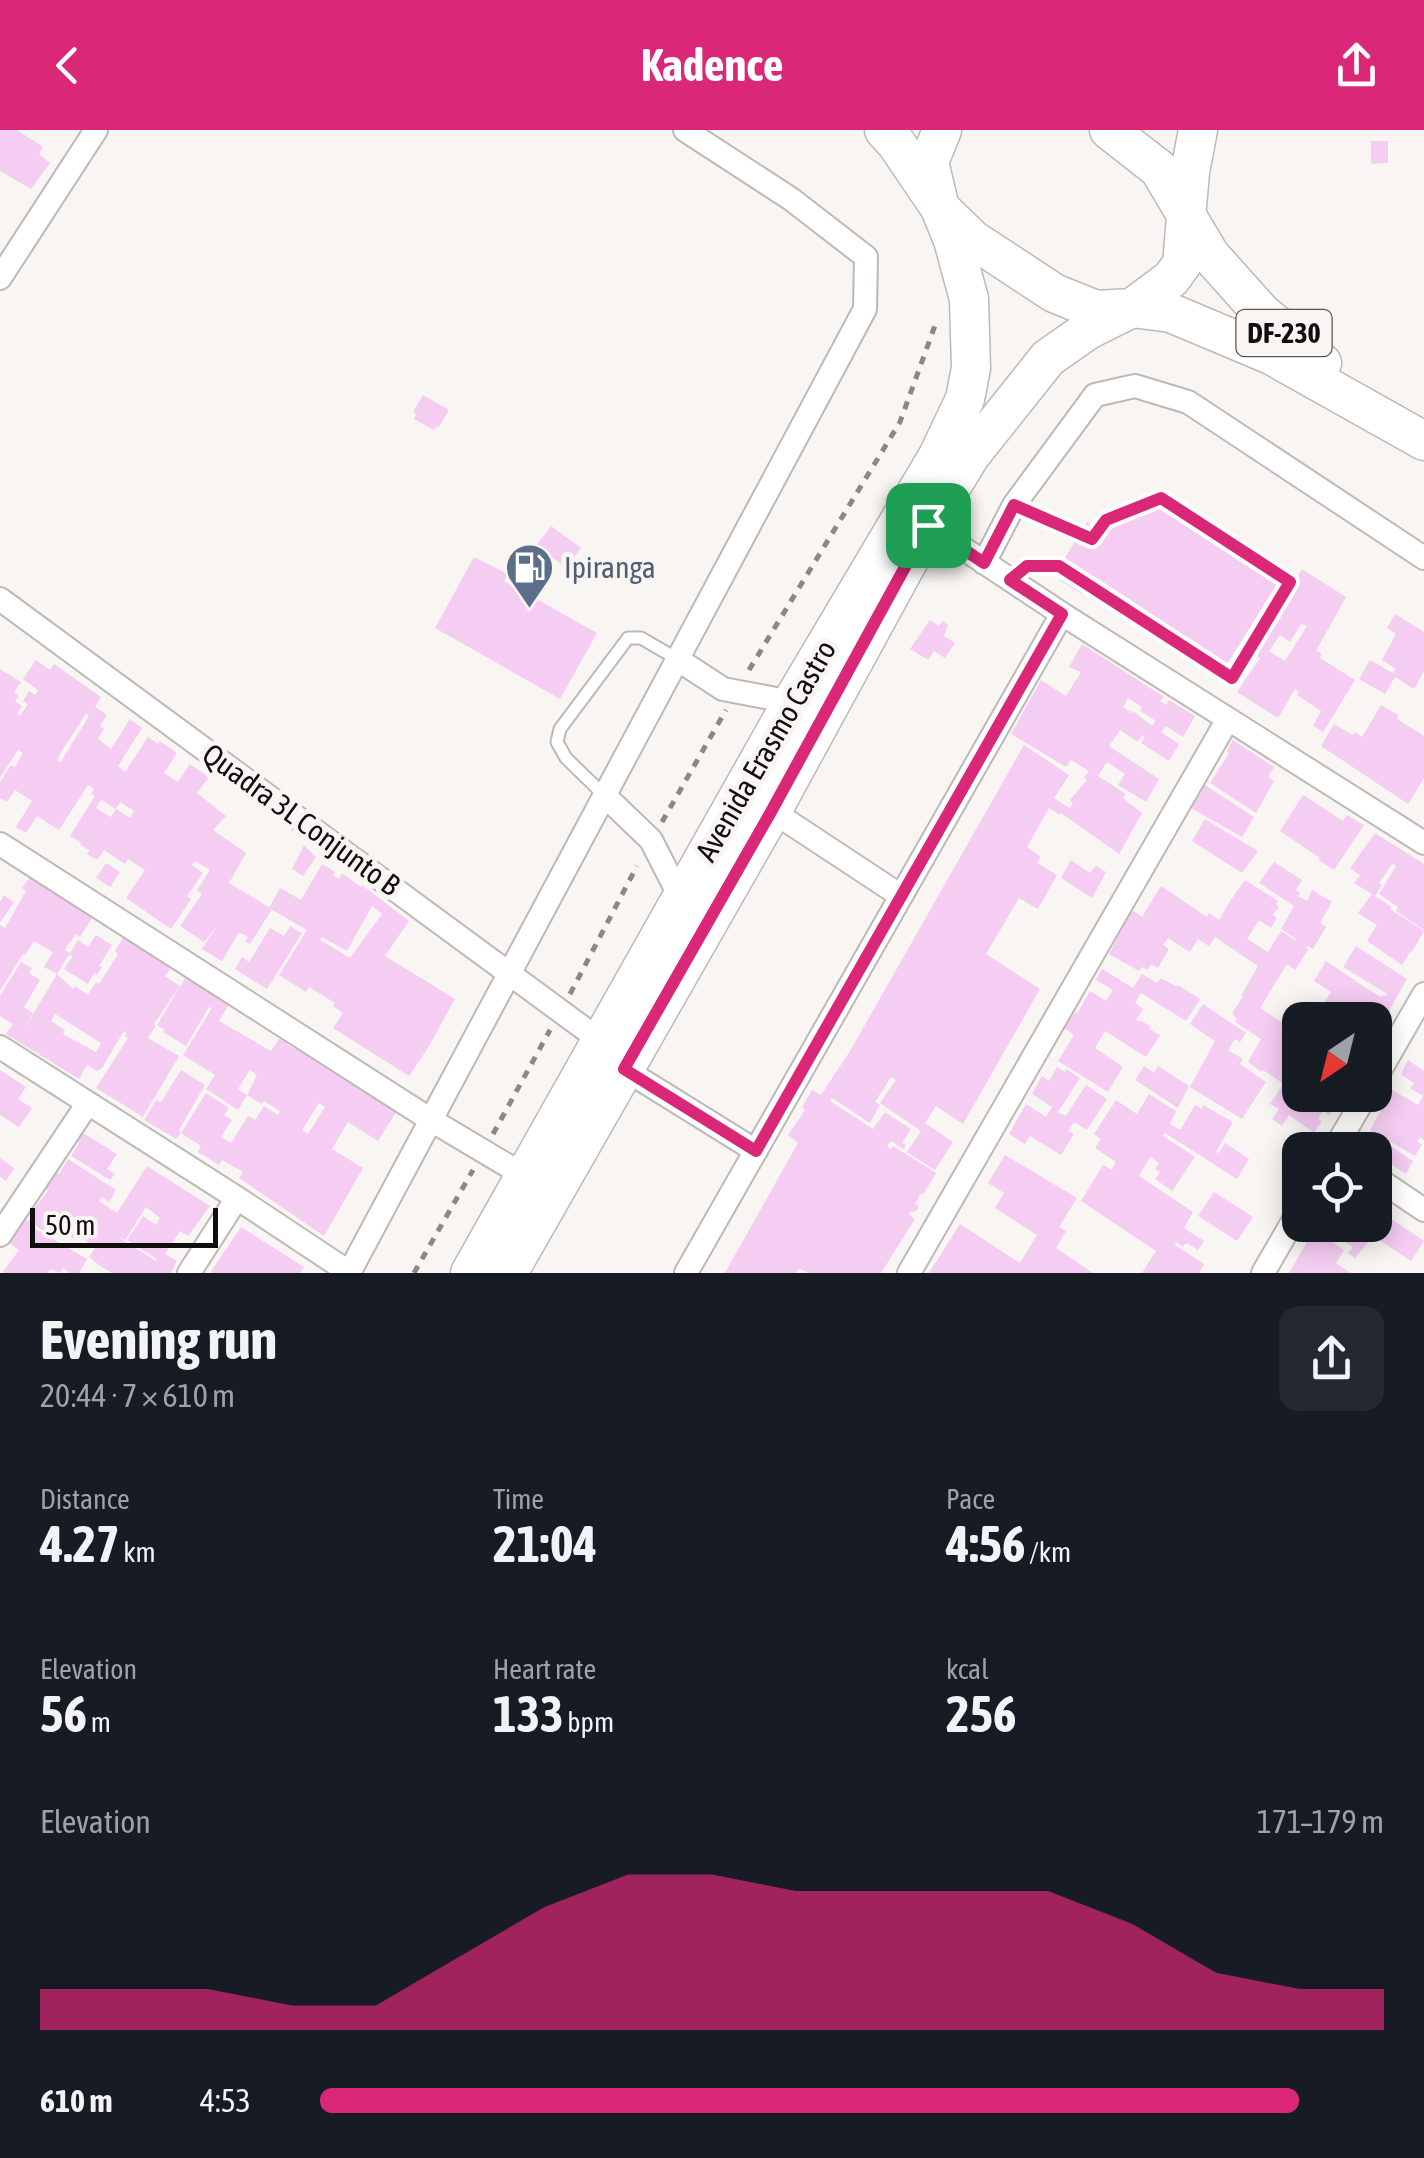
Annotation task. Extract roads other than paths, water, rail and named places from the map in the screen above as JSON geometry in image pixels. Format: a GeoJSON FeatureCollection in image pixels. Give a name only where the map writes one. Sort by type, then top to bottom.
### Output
{"type":"FeatureCollection","features":[{"type":"Feature","properties":{"kind":"main road","name":"DF-230"},"geometry":{"type":"LineString","coordinates":[[884,130],[940,208],[972,239],[1054,293],[1096,310],[1132,308],[1172,313],[1271,355],[1413,434]]}},
{"type":"Feature","properties":{"kind":"main road"},"geometry":{"type":"LineString","coordinates":[[940,208],[929,162],[942,130]]}},
{"type":"Feature","properties":{"kind":"main road","name":"DF-230"},"geometry":{"type":"LineString","coordinates":[[1109,130],[1160,169],[1210,255],[1261,312],[1413,434]]}},
{"type":"Feature","properties":{"kind":"main road","name":"Avenida Erasmo Castro"},"geometry":{"type":"LineString","coordinates":[[470,1273],[525,1176],[613,1055],[772,810],[970,456],[1048,358],[1088,330],[1132,308],[1171,279],[1182,264],[1198,130]]}},
{"type":"Feature","properties":{"kind":"main road","name":"Avenida Erasmo Castro"},"geometry":{"type":"LineString","coordinates":[[508,1273],[613,1055],[682,899],[792,702],[938,456],[964,398],[971,368],[969,299],[940,208]]}},
{"type":"Feature","properties":{"kind":"street"},"geometry":{"type":"LineString","coordinates":[[0,278],[96,130]]}},
{"type":"Feature","properties":{"kind":"street"},"geometry":{"type":"LineString","coordinates":[[0,1047],[349,1273],[864,309],[866,256],[791,198],[685,130]]}},
{"type":"Feature","properties":{"kind":"street"},"geometry":{"type":"LineString","coordinates":[[984,563],[1014,505],[1095,395],[1135,386],[1188,402],[1424,558]]}},
{"type":"Feature","properties":{"kind":"street"},"geometry":{"type":"LineString","coordinates":[[928,525],[1424,843]]}},
{"type":"Feature","properties":{"kind":"street","name":"Quadra 3L Conjunto B"},"geometry":{"type":"LineString","coordinates":[[0,599],[561,1011],[613,1055],[756,1151]]}},
{"type":"Feature","properties":{"kind":"street"},"geometry":{"type":"LineString","coordinates":[[686,1273],[1062,614]]}},
{"type":"Feature","properties":{"kind":"street"},"geometry":{"type":"LineString","coordinates":[[677,660],[723,689],[792,702]]}},
{"type":"Feature","properties":{"kind":"street"},"geometry":{"type":"LineString","coordinates":[[909,1273],[1228,719]]}},
{"type":"Feature","properties":{"kind":"street"},"geometry":{"type":"LineString","coordinates":[[604,795],[651,840],[682,899]]}},
{"type":"Feature","properties":{"kind":"street"},"geometry":{"type":"LineString","coordinates":[[772,810],[901,896]]}},
{"type":"Feature","properties":{"kind":"street"},"geometry":{"type":"LineString","coordinates":[[0,844],[525,1176]]}},
{"type":"Feature","properties":{"kind":"street"},"geometry":{"type":"LineString","coordinates":[[1392,1050],[1424,994]]}},
{"type":"Feature","properties":{"kind":"street"},"geometry":{"type":"LineString","coordinates":[[0,1235],[88,1102]]}},
{"type":"Feature","properties":{"kind":"street"},"geometry":{"type":"LineString","coordinates":[[1392,1188],[1424,1210]]}},
{"type":"Feature","properties":{"kind":"street"},"geometry":{"type":"LineString","coordinates":[[189,1273],[237,1198]]}},
{"type":"Feature","properties":{"kind":"street"},"geometry":{"type":"LineString","coordinates":[[1263,1273],[1282,1240]]}},
{"type":"Feature","properties":{"kind":"lane"},"geometry":{"type":"LineString","coordinates":[[1010,580],[1027,566],[1059,566],[1232,678],[1290,582],[1161,498],[1106,520],[1092,539],[1014,505]]}},
{"type":"Feature","properties":{"kind":"lane"},"geometry":{"type":"LineString","coordinates":[[604,795],[566,758],[557,742],[560,729],[628,638],[641,638],[677,660]]}},
{"type":"Feature","properties":{"kind":"place","name":"Ipiranga"},"geometry":{"type":"Point","coordinates":[529,610]}}]}
